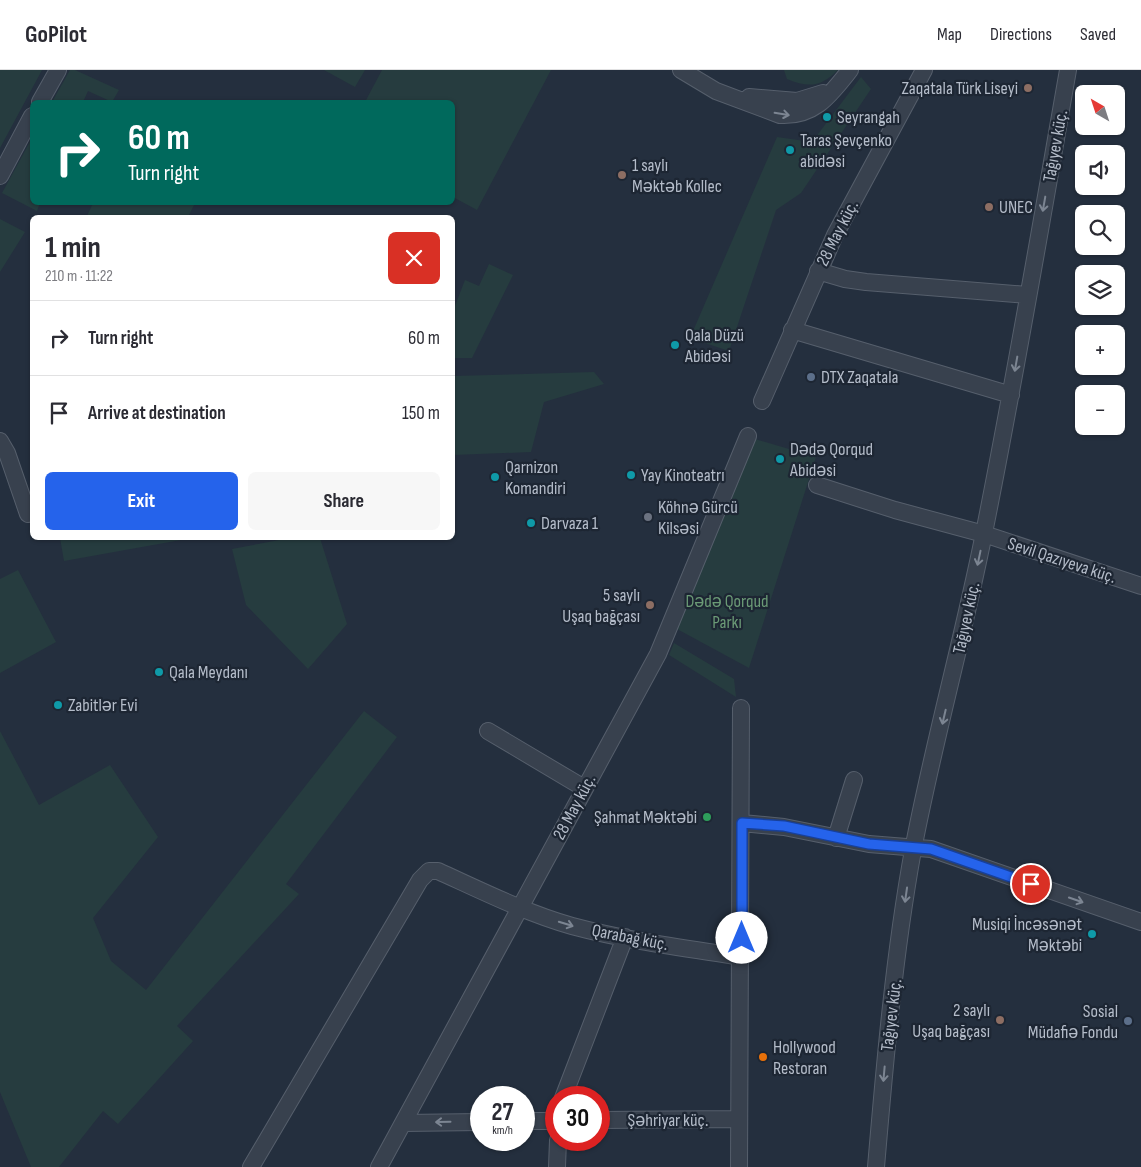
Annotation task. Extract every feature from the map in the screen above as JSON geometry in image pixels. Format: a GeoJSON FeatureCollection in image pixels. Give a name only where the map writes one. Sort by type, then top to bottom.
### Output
{"type":"FeatureCollection","features":[{"type":"Feature","properties":{"kind":"street"},"geometry":{"type":"LineString","coordinates":[[41,100],[58,70]]}},
{"type":"Feature","properties":{"kind":"street"},"geometry":{"type":"LineString","coordinates":[[680,70],[716,91],[780,115],[800,115],[820,104],[850,70]]}},
{"type":"Feature","properties":{"kind":"street","name":"28 May küç."},"geometry":{"type":"LineString","coordinates":[[762,402],[818,271],[924,70]]}},
{"type":"Feature","properties":{"kind":"street","name":"Tağıyev küç."},"geometry":{"type":"LineString","coordinates":[[876,1167],[888,1038],[914,847],[984,534],[1011,396],[1068,70]]}},
{"type":"Feature","properties":{"kind":"street"},"geometry":{"type":"LineString","coordinates":[[0,176],[30,120]]}},
{"type":"Feature","properties":{"kind":"street"},"geometry":{"type":"LineString","coordinates":[[818,271],[845,279],[866,282],[1028,295]]}},
{"type":"Feature","properties":{"kind":"street"},"geometry":{"type":"LineString","coordinates":[[792,330],[1011,396]]}},
{"type":"Feature","properties":{"kind":"street","name":"28 May küç."},"geometry":{"type":"LineString","coordinates":[[378,1167],[404,1123],[667,634],[748,436]]}},
{"type":"Feature","properties":{"kind":"street"},"geometry":{"type":"LineString","coordinates":[[0,441],[7,453],[28,514]]}},
{"type":"Feature","properties":{"kind":"street","name":"Sevil Qazıyeva küç."},"geometry":{"type":"LineString","coordinates":[[817,485],[895,510],[984,534],[1141,586]]}},
{"type":"Feature","properties":{"kind":"street"},"geometry":{"type":"LineString","coordinates":[[739,1167],[738,1119],[742,957],[741,708]]}},
{"type":"Feature","properties":{"kind":"street"},"geometry":{"type":"LineString","coordinates":[[488,731],[584,788]]}},
{"type":"Feature","properties":{"kind":"street"},"geometry":{"type":"LineString","coordinates":[[836,838],[854,780]]}},
{"type":"Feature","properties":{"kind":"street"},"geometry":{"type":"LineString","coordinates":[[742,823],[768,824],[869,844],[914,847],[950,854],[1141,922]]}},
{"type":"Feature","properties":{"kind":"street","name":"Qarabağ küç."},"geometry":{"type":"LineString","coordinates":[[251,1167],[420,880],[429,871],[438,871],[520,908],[573,926],[625,938],[742,957]]}},
{"type":"Feature","properties":{"kind":"street"},"geometry":{"type":"LineString","coordinates":[[568,1086],[625,938]]}},
{"type":"Feature","properties":{"kind":"street","name":"Şəhriyar küç."},"geometry":{"type":"LineString","coordinates":[[610,1120],[738,1119]]}},
{"type":"Feature","properties":{"kind":"street"},"geometry":{"type":"LineString","coordinates":[[404,1123],[470,1122]]}},
{"type":"Feature","properties":{"kind":"street"},"geometry":{"type":"LineString","coordinates":[[557,1167],[558,1151]]}},
{"type":"Feature","properties":{"kind":"green space"},"geometry":{"type":"Polygon","coordinates":[[[0,70],[42,70],[0,148],[0,70]]]}},
{"type":"Feature","properties":{"kind":"green space"},"geometry":{"type":"Polygon","coordinates":[[[70,70],[75,70],[119,90],[113,100],[108,100],[88,91],[84,100],[53,100],[70,70]]]}},
{"type":"Feature","properties":{"kind":"green space"},"geometry":{"type":"Polygon","coordinates":[[[324,70],[365,70],[355,87],[324,70]]]}},
{"type":"Feature","properties":{"kind":"green space"},"geometry":{"type":"Polygon","coordinates":[[[382,70],[551,70],[477,210],[455,198],[455,100],[366,100],[382,70]]]}},
{"type":"Feature","properties":{"kind":"green space"},"geometry":{"type":"Polygon","coordinates":[[[784,70],[838,70],[820,83],[808,85],[787,79],[784,70]]]}},
{"type":"Feature","properties":{"kind":"green space"},"geometry":{"type":"Polygon","coordinates":[[[861,77],[871,89],[801,193],[776,210],[729,351],[690,338],[777,137],[812,142],[861,77]]]}},
{"type":"Feature","properties":{"kind":"green space"},"geometry":{"type":"Polygon","coordinates":[[[30,142],[30,205],[39,205],[37,211],[2,193],[30,142]]]}},
{"type":"Feature","properties":{"kind":"green space"},"geometry":{"type":"Polygon","coordinates":[[[92,205],[194,205],[189,215],[87,215],[92,205]]]}},
{"type":"Feature","properties":{"kind":"green space"},"geometry":{"type":"Polygon","coordinates":[[[0,219],[25,232],[0,272],[0,219]]]}},
{"type":"Feature","properties":{"kind":"green space"},"geometry":{"type":"Polygon","coordinates":[[[489,264],[513,275],[472,358],[455,358],[455,306],[465,280],[479,286],[489,264]]]}},
{"type":"Feature","properties":{"kind":"green space"},"geometry":{"type":"Polygon","coordinates":[[[594,372],[604,384],[544,402],[531,452],[455,455],[455,376],[594,372]]]}},
{"type":"Feature","properties":{"kind":"green space","name":"Dədə Qorqud Parkı"},"geometry":{"type":"Polygon","coordinates":[[[755,439],[816,457],[749,668],[677,629],[755,439]]]}},
{"type":"Feature","properties":{"kind":"green space"},"geometry":{"type":"Polygon","coordinates":[[[60,540],[181,540],[64,561],[60,540]]]}},
{"type":"Feature","properties":{"kind":"green space"},"geometry":{"type":"Polygon","coordinates":[[[279,540],[321,540],[347,624],[308,669],[246,605],[232,549],[279,540]]]}},
{"type":"Feature","properties":{"kind":"green space"},"geometry":{"type":"Polygon","coordinates":[[[18,570],[56,642],[0,673],[0,579],[18,570]]]}},
{"type":"Feature","properties":{"kind":"green space"},"geometry":{"type":"Polygon","coordinates":[[[674,643],[734,679],[736,697],[669,655],[674,643]]]}},
{"type":"Feature","properties":{"kind":"green space"},"geometry":{"type":"Polygon","coordinates":[[[364,711],[397,737],[286,884],[299,894],[177,1026],[193,1041],[118,1124],[103,1111],[59,1167],[31,1167],[0,1092],[0,731],[39,805],[110,765],[158,837],[93,918],[111,961],[146,990],[364,711]]]}},
{"type":"Feature","properties":{"kind":"place","name":"Zaqatala Türk Liseyi"},"geometry":{"type":"Point","coordinates":[1028,88]}},
{"type":"Feature","properties":{"kind":"place","name":"Seyrangah"},"geometry":{"type":"Point","coordinates":[827,117]}},
{"type":"Feature","properties":{"kind":"place","name":"Taras Şevçenko abidəsi"},"geometry":{"type":"Point","coordinates":[790,150]}},
{"type":"Feature","properties":{"kind":"place","name":"1 saylı Məktəb Kollec"},"geometry":{"type":"Point","coordinates":[622,175]}},
{"type":"Feature","properties":{"kind":"place","name":"UNEC"},"geometry":{"type":"Point","coordinates":[989,207]}},
{"type":"Feature","properties":{"kind":"place","name":"Qala Düzü Abidəsi"},"geometry":{"type":"Point","coordinates":[675,345]}},
{"type":"Feature","properties":{"kind":"place","name":"DTX Zaqatala"},"geometry":{"type":"Point","coordinates":[811,377]}},
{"type":"Feature","properties":{"kind":"place","name":"Dədə Qorqud Abidəsi"},"geometry":{"type":"Point","coordinates":[780,459]}},
{"type":"Feature","properties":{"kind":"place","name":"Yay Kinoteatrı"},"geometry":{"type":"Point","coordinates":[631,475]}},
{"type":"Feature","properties":{"kind":"place","name":"Qarnizon Komandiri"},"geometry":{"type":"Point","coordinates":[495,477]}},
{"type":"Feature","properties":{"kind":"place","name":"Köhnə Gürcü Kilsəsi"},"geometry":{"type":"Point","coordinates":[648,517]}},
{"type":"Feature","properties":{"kind":"place","name":"Darvaza 1"},"geometry":{"type":"Point","coordinates":[531,523]}},
{"type":"Feature","properties":{"kind":"place","name":"5 saylı Uşaq bağçası"},"geometry":{"type":"Point","coordinates":[650,605]}},
{"type":"Feature","properties":{"kind":"place","name":"Qala Meydanı"},"geometry":{"type":"Point","coordinates":[159,672]}},
{"type":"Feature","properties":{"kind":"place","name":"Zabitlər Evi"},"geometry":{"type":"Point","coordinates":[58,705]}},
{"type":"Feature","properties":{"kind":"place","name":"Şahmat Məktəbi"},"geometry":{"type":"Point","coordinates":[707,817]}},
{"type":"Feature","properties":{"kind":"place","name":"Musiqi İncəsənət Məktəbi"},"geometry":{"type":"Point","coordinates":[1092,934]}},
{"type":"Feature","properties":{"kind":"place","name":"2 saylı Uşaq bağçası"},"geometry":{"type":"Point","coordinates":[1000,1020]}},
{"type":"Feature","properties":{"kind":"place","name":"Sosial Müdafiə Fondu"},"geometry":{"type":"Point","coordinates":[1128,1021]}},
{"type":"Feature","properties":{"kind":"place","name":"Hollywood Restoran"},"geometry":{"type":"Point","coordinates":[763,1057]}},
{"type":"Feature","properties":{"kind":"route"},"geometry":{"type":"LineString","coordinates":[[742,938],[742,823],[784,826],[869,844],[931,849],[950,854],[1031,884]]}}]}
